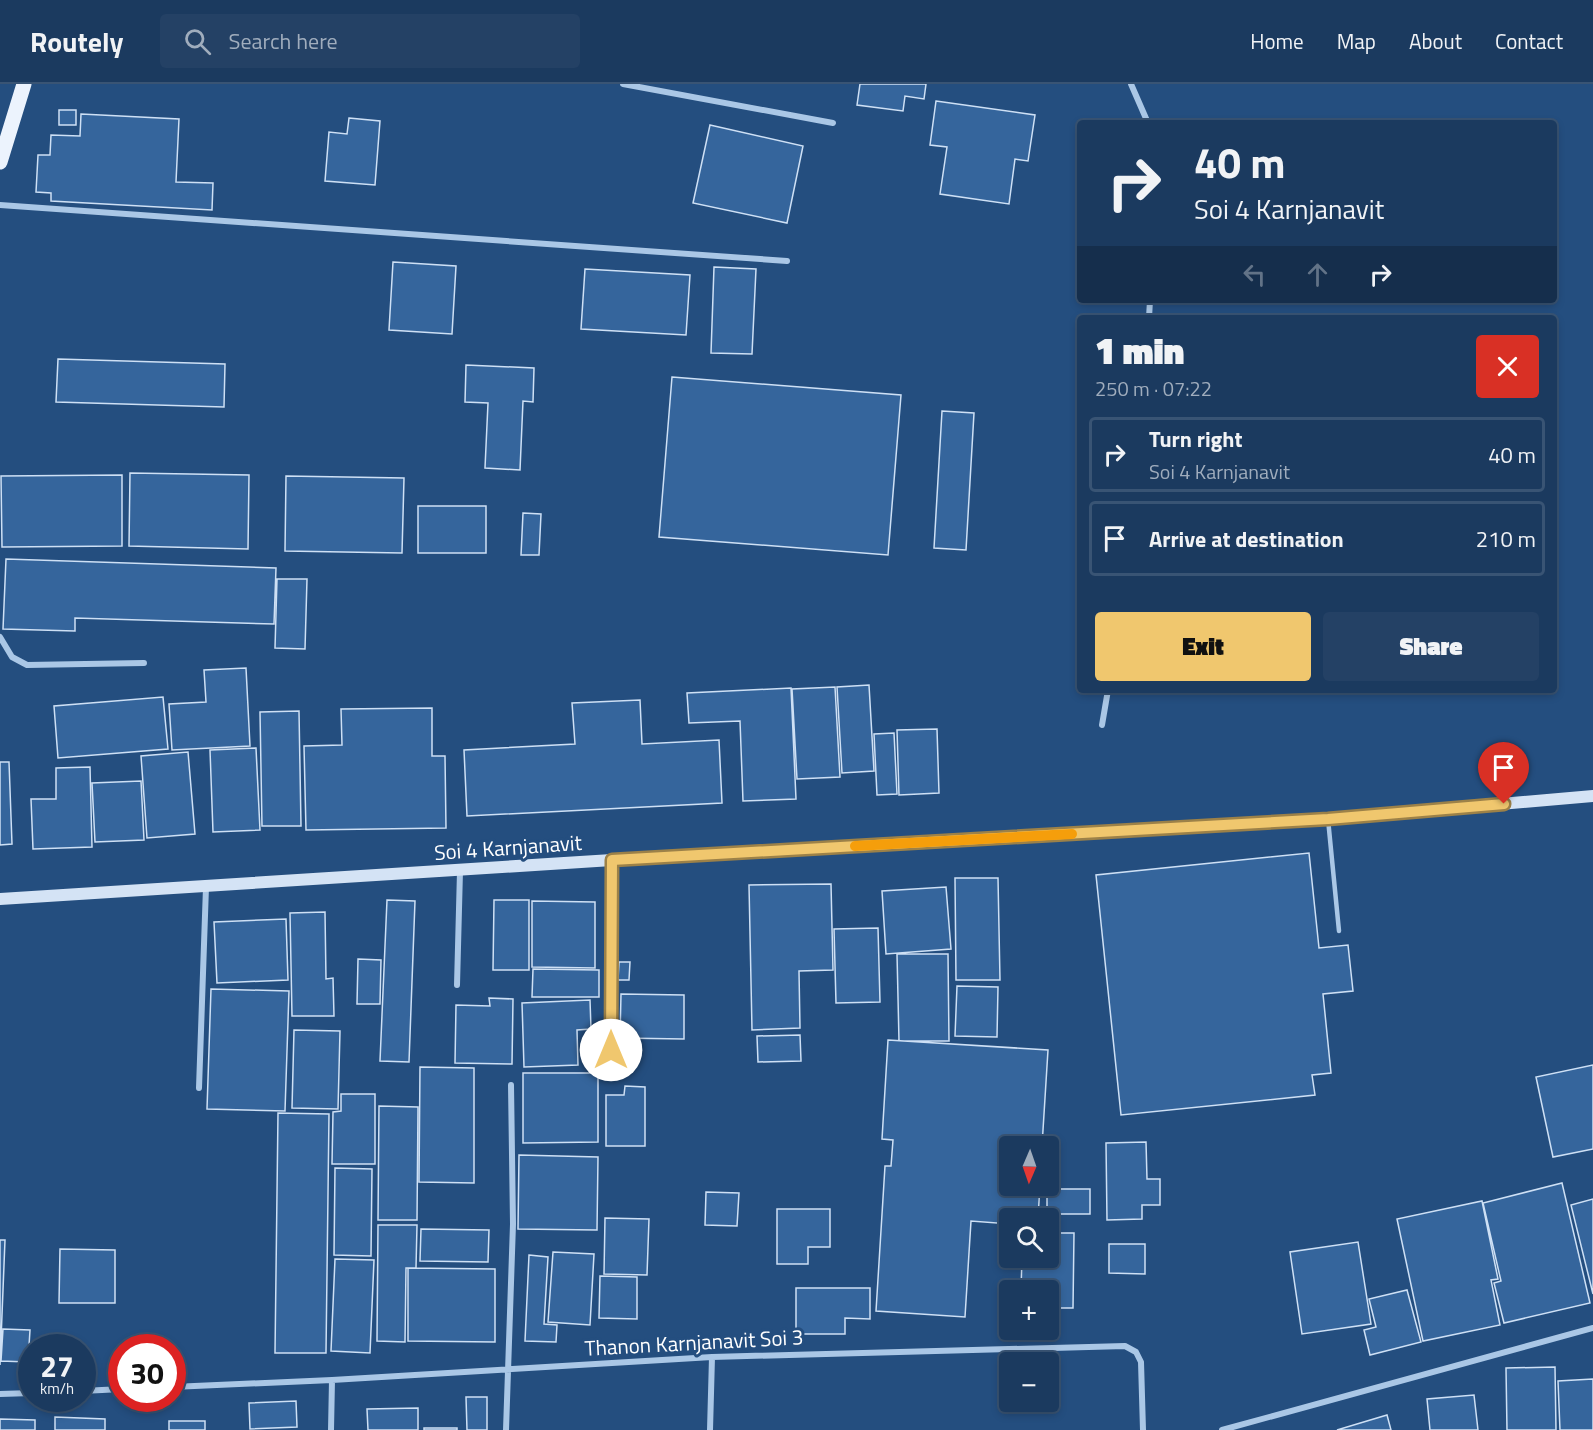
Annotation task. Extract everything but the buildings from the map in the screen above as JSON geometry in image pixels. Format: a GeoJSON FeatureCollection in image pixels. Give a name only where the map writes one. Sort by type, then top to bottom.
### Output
{"type":"FeatureCollection","features":[{"type":"Feature","properties":{"kind":"main road"},"geometry":{"type":"LineString","coordinates":[[0,162],[24,84]]}},
{"type":"Feature","properties":{"kind":"street"},"geometry":{"type":"LineString","coordinates":[[623,84],[833,123]]}},
{"type":"Feature","properties":{"kind":"street"},"geometry":{"type":"LineString","coordinates":[[1131,84],[1147,120]]}},
{"type":"Feature","properties":{"kind":"street"},"geometry":{"type":"LineString","coordinates":[[0,205],[787,261]]}},
{"type":"Feature","properties":{"kind":"street"},"geometry":{"type":"LineString","coordinates":[[0,637],[12,657],[27,665],[144,663]]}},
{"type":"Feature","properties":{"kind":"street"},"geometry":{"type":"LineString","coordinates":[[1102,725],[1107,693]]}},
{"type":"Feature","properties":{"kind":"street","name":"Soi 4 Karnjanavit"},"geometry":{"type":"LineString","coordinates":[[0,899],[612,860],[1328,819],[1593,796]]}},
{"type":"Feature","properties":{"kind":"street"},"geometry":{"type":"LineString","coordinates":[[611,1050],[612,860]]}},
{"type":"Feature","properties":{"kind":"street"},"geometry":{"type":"LineString","coordinates":[[457,985],[460,871]]}},
{"type":"Feature","properties":{"kind":"street"},"geometry":{"type":"LineString","coordinates":[[199,1088],[206,887]]}},
{"type":"Feature","properties":{"kind":"street"},"geometry":{"type":"LineString","coordinates":[[506,1430],[513,1224],[511,1085]]}},
{"type":"Feature","properties":{"kind":"street"},"geometry":{"type":"LineString","coordinates":[[1222,1430],[1593,1329]]}},
{"type":"Feature","properties":{"kind":"street","name":"Thanon Karnjanavit Soi 3"},"geometry":{"type":"LineString","coordinates":[[186,1386],[712,1357],[1125,1346],[1136,1352],[1141,1362],[1143,1430]]}},
{"type":"Feature","properties":{"kind":"street"},"geometry":{"type":"LineString","coordinates":[[710,1430],[712,1357]]}},
{"type":"Feature","properties":{"kind":"street"},"geometry":{"type":"LineString","coordinates":[[331,1430],[332,1380]]}},
{"type":"Feature","properties":{"kind":"street"},"geometry":{"type":"LineString","coordinates":[[0,1394],[18,1393]]}},
{"type":"Feature","properties":{"kind":"lane"},"geometry":{"type":"LineString","coordinates":[[1328,819],[1339,931]]}},
{"type":"Feature","properties":{"kind":"slow traffic"},"geometry":{"type":"LineString","coordinates":[[855,846],[1072,834]]}},
{"type":"Feature","properties":{"kind":"route"},"geometry":{"type":"LineString","coordinates":[[611,1050],[612,860],[1328,819],[1504,804]]}}]}
